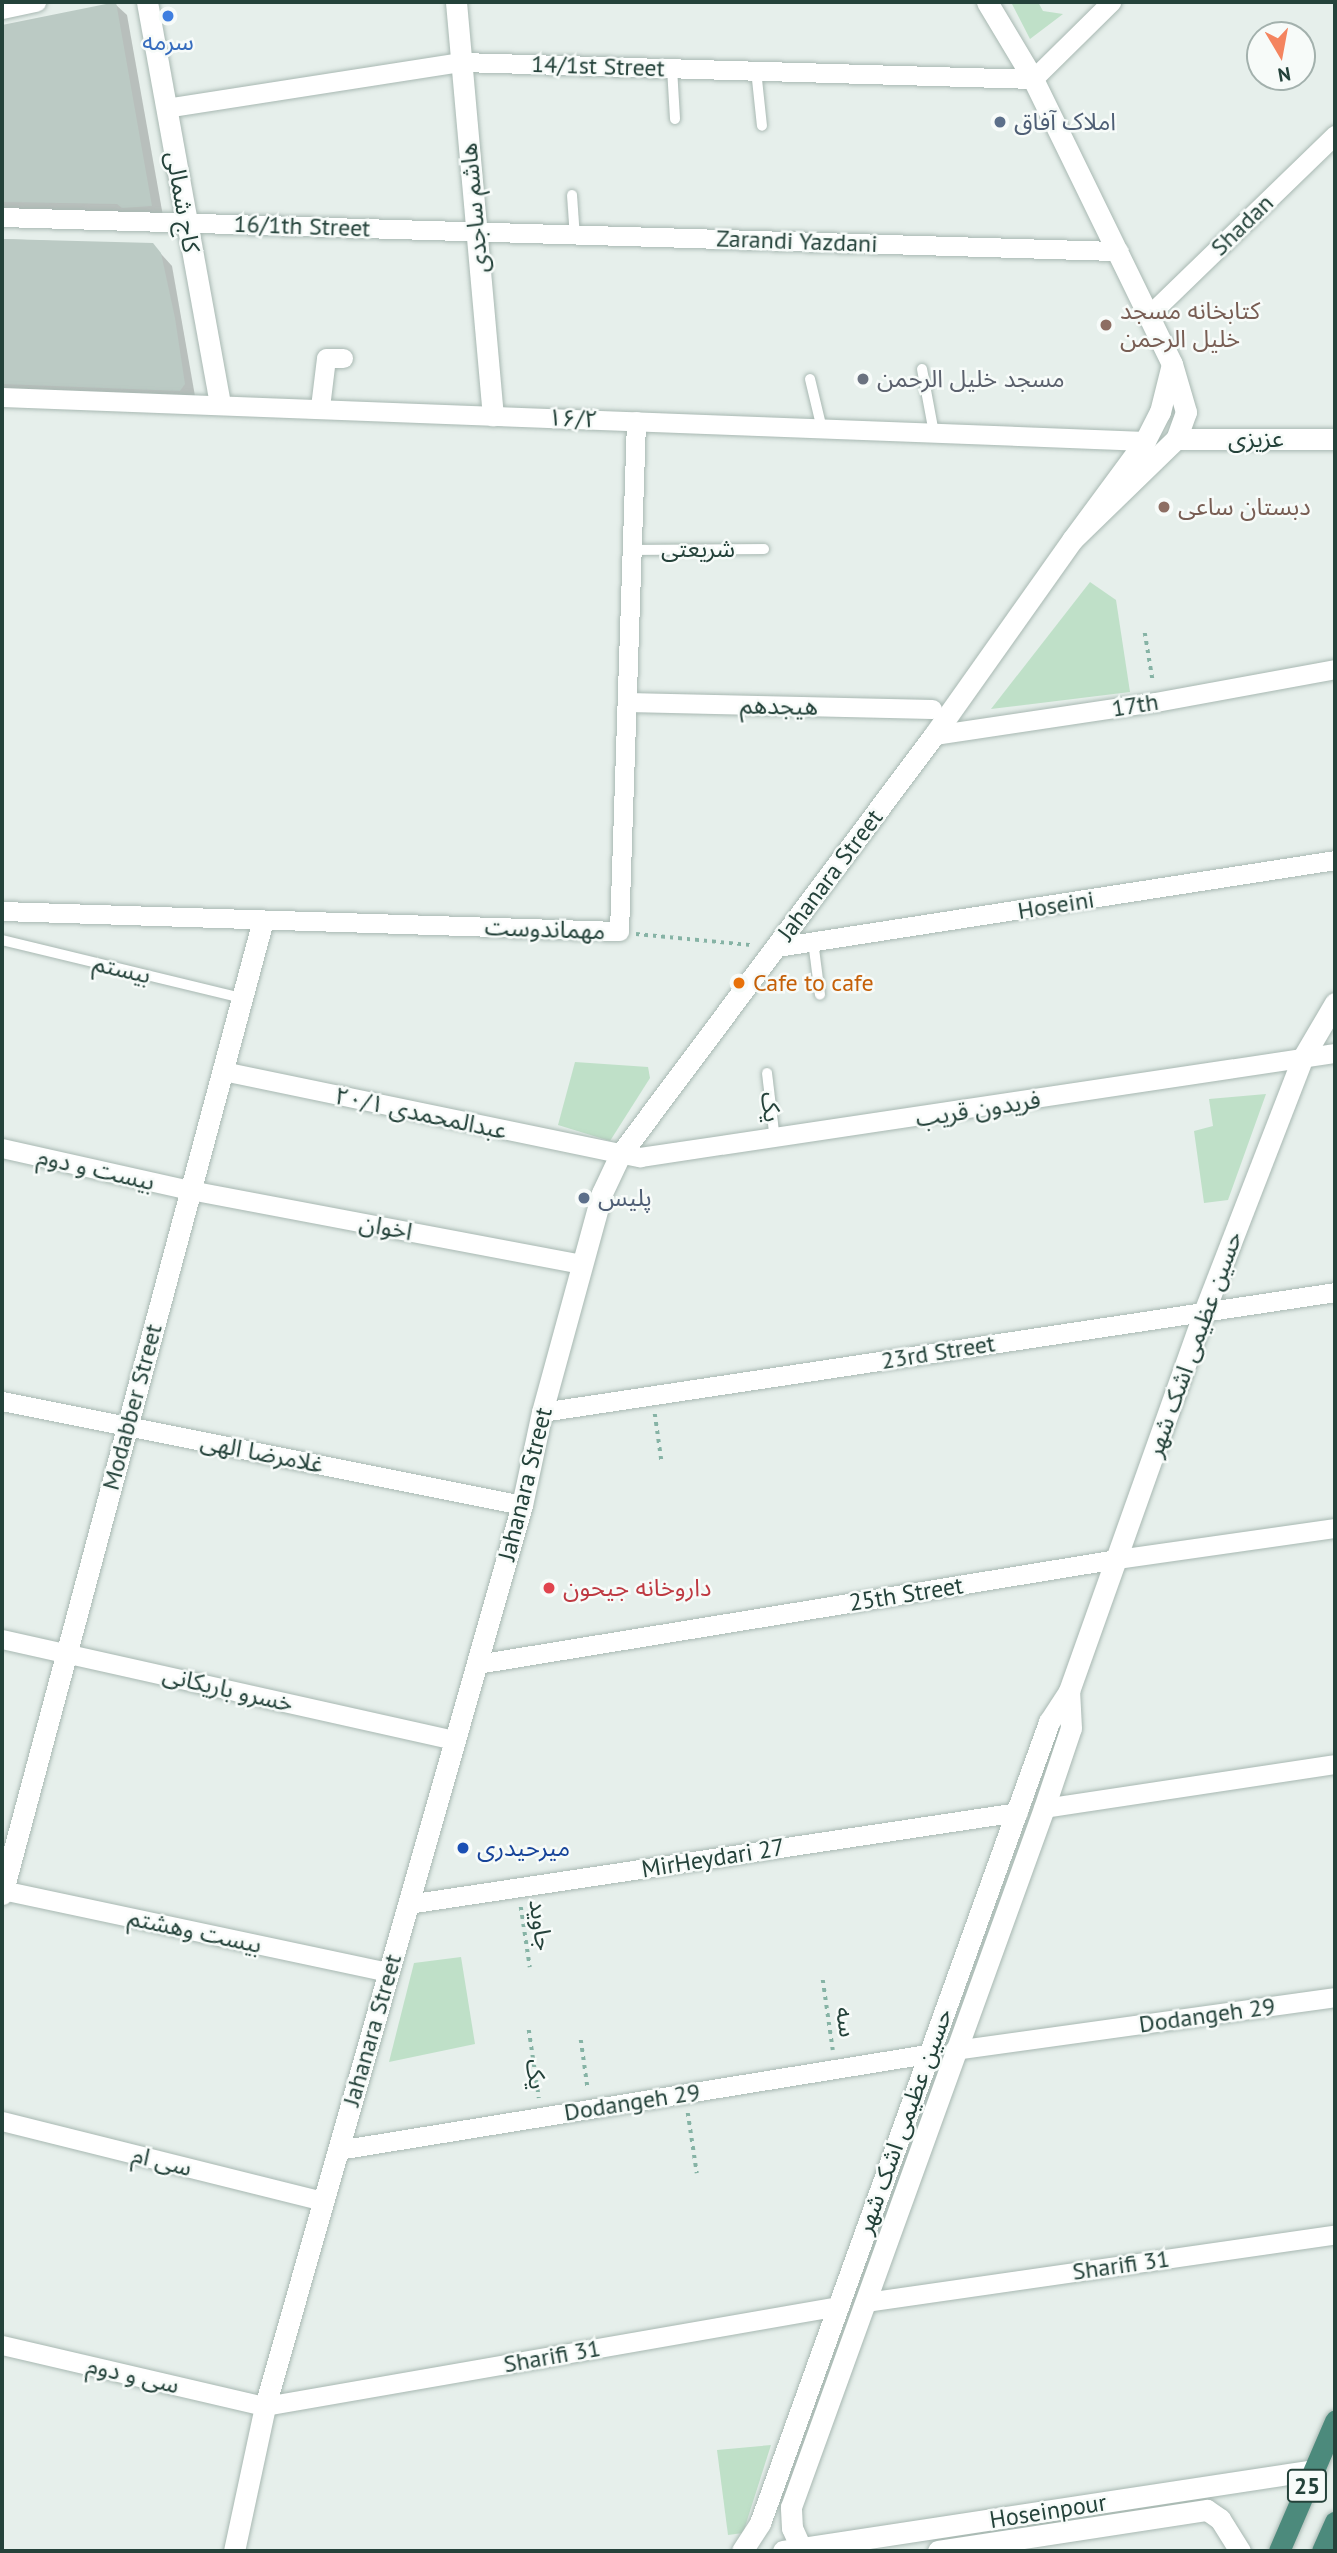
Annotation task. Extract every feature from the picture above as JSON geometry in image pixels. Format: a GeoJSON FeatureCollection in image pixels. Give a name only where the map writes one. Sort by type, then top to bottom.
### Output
{"type":"FeatureCollection","features":[{"type":"Feature","properties":{"kind":"highway","name":"25"},"geometry":{"type":"LineString","coordinates":[[1279,2551],[1335,2421]]}},
{"type":"Feature","properties":{"kind":"highway","name":"25"},"geometry":{"type":"LineString","coordinates":[[1327,2544],[1335,2522]]}},
{"type":"Feature","properties":{"kind":"street"},"geometry":{"type":"LineString","coordinates":[[2,9],[36,2]]}},
{"type":"Feature","properties":{"kind":"street","name":"کاج شمالی"},"geometry":{"type":"LineString","coordinates":[[147,2],[220,403]]}},
{"type":"Feature","properties":{"kind":"street","name":"هاشم ساجدی"},"geometry":{"type":"LineString","coordinates":[[456,2],[493,415]]}},
{"type":"Feature","properties":{"kind":"street"},"geometry":{"type":"LineString","coordinates":[[987,2],[1033,79],[1118,251],[1172,364],[1186,412],[1176,439],[1072,540]]}},
{"type":"Feature","properties":{"kind":"street"},"geometry":{"type":"LineString","coordinates":[[1033,79],[1111,2]]}},
{"type":"Feature","properties":{"kind":"street","name":"14/1st Street"},"geometry":{"type":"LineString","coordinates":[[166,108],[461,62],[1033,79]]}},
{"type":"Feature","properties":{"kind":"street","name":"Shadan"},"geometry":{"type":"LineString","coordinates":[[1149,315],[1335,135]]}},
{"type":"Feature","properties":{"kind":"street","name":"16/1th Street"},"geometry":{"type":"LineString","coordinates":[[2,217],[476,231]]}},
{"type":"Feature","properties":{"kind":"street","name":"Zarandi Yazdani"},"geometry":{"type":"LineString","coordinates":[[476,231],[1118,251]]}},
{"type":"Feature","properties":{"kind":"street"},"geometry":{"type":"LineString","coordinates":[[320,407],[326,358],[344,358]]}},
{"type":"Feature","properties":{"kind":"street"},"geometry":{"type":"LineString","coordinates":[[1072,540],[1145,441],[1160,412],[1172,364]]}},
{"type":"Feature","properties":{"kind":"street","name":"۱۶/۲"},"geometry":{"type":"LineString","coordinates":[[2,397],[220,403],[1145,441]]}},
{"type":"Feature","properties":{"kind":"street","name":"مهماندوست"},"geometry":{"type":"LineString","coordinates":[[2,911],[620,931],[636,421]]}},
{"type":"Feature","properties":{"kind":"street","name":"عزیزی"},"geometry":{"type":"LineString","coordinates":[[1176,439],[1335,439]]}},
{"type":"Feature","properties":{"kind":"street","name":"Jahanara Street"},"geometry":{"type":"LineString","coordinates":[[234,2551],[265,2406],[522,1505],[542,1412],[594,1215],[620,1155],[934,735],[1072,540]]}},
{"type":"Feature","properties":{"kind":"street","name":"17th"},"geometry":{"type":"LineString","coordinates":[[934,735],[1156,702],[1335,669]]}},
{"type":"Feature","properties":{"kind":"street","name":"هیجدهم"},"geometry":{"type":"LineString","coordinates":[[627,702],[932,709]]}},
{"type":"Feature","properties":{"kind":"street","name":"Hoseini"},"geometry":{"type":"LineString","coordinates":[[777,947],[1335,860]]}},
{"type":"Feature","properties":{"kind":"street","name":"Modabber Street"},"geometry":{"type":"LineString","coordinates":[[2,1892],[263,920]]}},
{"type":"Feature","properties":{"kind":"street","name":"حسین عظیمی اشک شهر"},"geometry":{"type":"LineString","coordinates":[[742,2551],[760,2523],[927,2054],[1049,1722],[1069,1692],[1204,1312],[1302,1059],[1335,1003]]}},
{"type":"Feature","properties":{"kind":"street","name":"فریدون قریب"},"geometry":{"type":"LineString","coordinates":[[620,1155],[648,1157],[775,1140],[1335,1053]]}},
{"type":"Feature","properties":{"kind":"street","name":"عبدالمحمدی ۲۰/۱"},"geometry":{"type":"LineString","coordinates":[[223,1071],[620,1155]]}},
{"type":"Feature","properties":{"kind":"street","name":"بیست و دوم"},"geometry":{"type":"LineString","coordinates":[[2,1148],[190,1190]]}},
{"type":"Feature","properties":{"kind":"street","name":"اخوان"},"geometry":{"type":"LineString","coordinates":[[190,1190],[582,1264]]}},
{"type":"Feature","properties":{"kind":"street","name":"23rd Street"},"geometry":{"type":"LineString","coordinates":[[542,1412],[1335,1292]]}},
{"type":"Feature","properties":{"kind":"street","name":"غلامرضا الهی"},"geometry":{"type":"LineString","coordinates":[[2,1401],[522,1505]]}},
{"type":"Feature","properties":{"kind":"street","name":"25th Street"},"geometry":{"type":"LineString","coordinates":[[477,1664],[1117,1559],[1335,1528]]}},
{"type":"Feature","properties":{"kind":"street","name":"خسرو باریکانی"},"geometry":{"type":"LineString","coordinates":[[2,1639],[455,1740]]}},
{"type":"Feature","properties":{"kind":"street","name":"حسین عظیمی اشک شهر"},"geometry":{"type":"LineString","coordinates":[[792,2550],[791,2507],[954,2050],[1044,1808],[1071,1728],[1069,1692]]}},
{"type":"Feature","properties":{"kind":"street"},"geometry":{"type":"LineString","coordinates":[[1017,1812],[1335,1764]]}},
{"type":"Feature","properties":{"kind":"street","name":"MirHeydari 27"},"geometry":{"type":"LineString","coordinates":[[408,1904],[1017,1812]]}},
{"type":"Feature","properties":{"kind":"street","name":"بیست وهشتم"},"geometry":{"type":"LineString","coordinates":[[2,1892],[389,1972]]}},
{"type":"Feature","properties":{"kind":"street","name":"Dodangeh 29"},"geometry":{"type":"LineString","coordinates":[[954,2050],[1335,1997]]}},
{"type":"Feature","properties":{"kind":"street"},"geometry":{"type":"LineString","coordinates":[[927,2054],[954,2050]]}},
{"type":"Feature","properties":{"kind":"street","name":"Dodangeh 29"},"geometry":{"type":"LineString","coordinates":[[338,2150],[927,2054]]}},
{"type":"Feature","properties":{"kind":"street","name":"سی ام"},"geometry":{"type":"LineString","coordinates":[[2,2121],[323,2201]]}},
{"type":"Feature","properties":{"kind":"street","name":"Sharifi 31"},"geometry":{"type":"LineString","coordinates":[[866,2302],[1335,2234]]}},
{"type":"Feature","properties":{"kind":"street"},"geometry":{"type":"LineString","coordinates":[[839,2306],[866,2302]]}},
{"type":"Feature","properties":{"kind":"street","name":"Sharifi 31"},"geometry":{"type":"LineString","coordinates":[[265,2406],[839,2306]]}},
{"type":"Feature","properties":{"kind":"street","name":"سی و دوم"},"geometry":{"type":"LineString","coordinates":[[2,2345],[265,2406]]}},
{"type":"Feature","properties":{"kind":"street","name":"Hoseinpour"},"geometry":{"type":"LineString","coordinates":[[792,2550],[1314,2470]]}},
{"type":"Feature","properties":{"kind":"street","name":"Hoseinpour"},"geometry":{"type":"LineString","coordinates":[[938,2551],[1208,2510],[1240,2551]]}},
{"type":"Feature","properties":{"kind":"lane"},"geometry":{"type":"LineString","coordinates":[[672,68],[675,119]]}},
{"type":"Feature","properties":{"kind":"lane"},"geometry":{"type":"LineString","coordinates":[[756,70],[762,126]]}},
{"type":"Feature","properties":{"kind":"lane"},"geometry":{"type":"LineString","coordinates":[[572,195],[575,234]]}},
{"type":"Feature","properties":{"kind":"lane"},"geometry":{"type":"LineString","coordinates":[[922,369],[934,434]]}},
{"type":"Feature","properties":{"kind":"lane"},"geometry":{"type":"LineString","coordinates":[[810,379],[822,429]]}},
{"type":"Feature","properties":{"kind":"lane","name":"شریعتی"},"geometry":{"type":"LineString","coordinates":[[632,550],[764,549]]}},
{"type":"Feature","properties":{"kind":"lane","name":"بیستم"},"geometry":{"type":"LineString","coordinates":[[2,940],[242,998]]}},
{"type":"Feature","properties":{"kind":"lane"},"geometry":{"type":"LineString","coordinates":[[813,941],[820,995]]}},
{"type":"Feature","properties":{"kind":"lane","name":"یک"},"geometry":{"type":"LineString","coordinates":[[767,1073],[775,1140]]}},
{"type":"Feature","properties":{"kind":"path"},"geometry":{"type":"LineString","coordinates":[[1145,633],[1156,702]]}},
{"type":"Feature","properties":{"kind":"path"},"geometry":{"type":"LineString","coordinates":[[620,931],[777,947]]}},
{"type":"Feature","properties":{"kind":"path"},"geometry":{"type":"LineString","coordinates":[[652,1395],[662,1464]]}},
{"type":"Feature","properties":{"kind":"path","name":"جاوید"},"geometry":{"type":"LineString","coordinates":[[518,1888],[530,1967]]}},
{"type":"Feature","properties":{"kind":"path","name":"سه"},"geometry":{"type":"LineString","coordinates":[[822,1980],[836,2069]]}},
{"type":"Feature","properties":{"kind":"path","name":"یک"},"geometry":{"type":"LineString","coordinates":[[530,2030],[542,2117]]}},
{"type":"Feature","properties":{"kind":"path"},"geometry":{"type":"LineString","coordinates":[[581,2039],[591,2109]]}},
{"type":"Feature","properties":{"kind":"path"},"geometry":{"type":"LineString","coordinates":[[685,2094],[697,2173]]}},
{"type":"Feature","properties":{"kind":"green space"},"geometry":{"type":"Polygon","coordinates":[[[1011,2],[1038,2],[1043,11],[1063,14],[1030,39],[1011,2]]]}},
{"type":"Feature","properties":{"kind":"green space"},"geometry":{"type":"Polygon","coordinates":[[[1090,582],[1116,600],[1130,692],[991,709],[1090,582]]]}},
{"type":"Feature","properties":{"kind":"green space"},"geometry":{"type":"Polygon","coordinates":[[[575,1062],[648,1067],[650,1078],[610,1141],[558,1125],[575,1062]]]}},
{"type":"Feature","properties":{"kind":"green space"},"geometry":{"type":"Polygon","coordinates":[[[1266,1094],[1228,1200],[1204,1203],[1194,1131],[1213,1126],[1209,1099],[1266,1094]]]}},
{"type":"Feature","properties":{"kind":"green space"},"geometry":{"type":"Polygon","coordinates":[[[461,1957],[475,2044],[389,2062],[414,1963],[461,1957]]]}},
{"type":"Feature","properties":{"kind":"green space"},"geometry":{"type":"Polygon","coordinates":[[[771,2445],[743,2533],[728,2535],[717,2450],[771,2445]]]}},
{"type":"Feature","properties":{"kind":"building"},"geometry":{"type":"Polygon","coordinates":[[[116,2],[152,206],[122,208],[117,204],[2,202],[2,25],[116,2]]]}},
{"type":"Feature","properties":{"kind":"building"},"geometry":{"type":"Polygon","coordinates":[[[2,239],[153,243],[161,253],[175,318],[185,384],[180,391],[2,384],[2,239]]]}},
{"type":"Feature","properties":{"kind":"place","name":"سرمه"},"geometry":{"type":"Point","coordinates":[168,16]}},
{"type":"Feature","properties":{"kind":"place","name":"املاک آفاق"},"geometry":{"type":"Point","coordinates":[1000,122]}},
{"type":"Feature","properties":{"kind":"place","name":"كتابخانه مسجد خليل الرحمن"},"geometry":{"type":"Point","coordinates":[1106,325]}},
{"type":"Feature","properties":{"kind":"place","name":"مسجد خلیل الرحمن"},"geometry":{"type":"Point","coordinates":[863,379]}},
{"type":"Feature","properties":{"kind":"place","name":"دبستان ساعی"},"geometry":{"type":"Point","coordinates":[1164,507]}},
{"type":"Feature","properties":{"kind":"place","name":"Cafe to cafe"},"geometry":{"type":"Point","coordinates":[739,983]}},
{"type":"Feature","properties":{"kind":"place","name":"پلیس"},"geometry":{"type":"Point","coordinates":[584,1198]}},
{"type":"Feature","properties":{"kind":"place","name":"داروخانه جیحون"},"geometry":{"type":"Point","coordinates":[549,1588]}},
{"type":"Feature","properties":{"kind":"place","name":"میرحیدری"},"geometry":{"type":"Point","coordinates":[463,1848]}}]}
